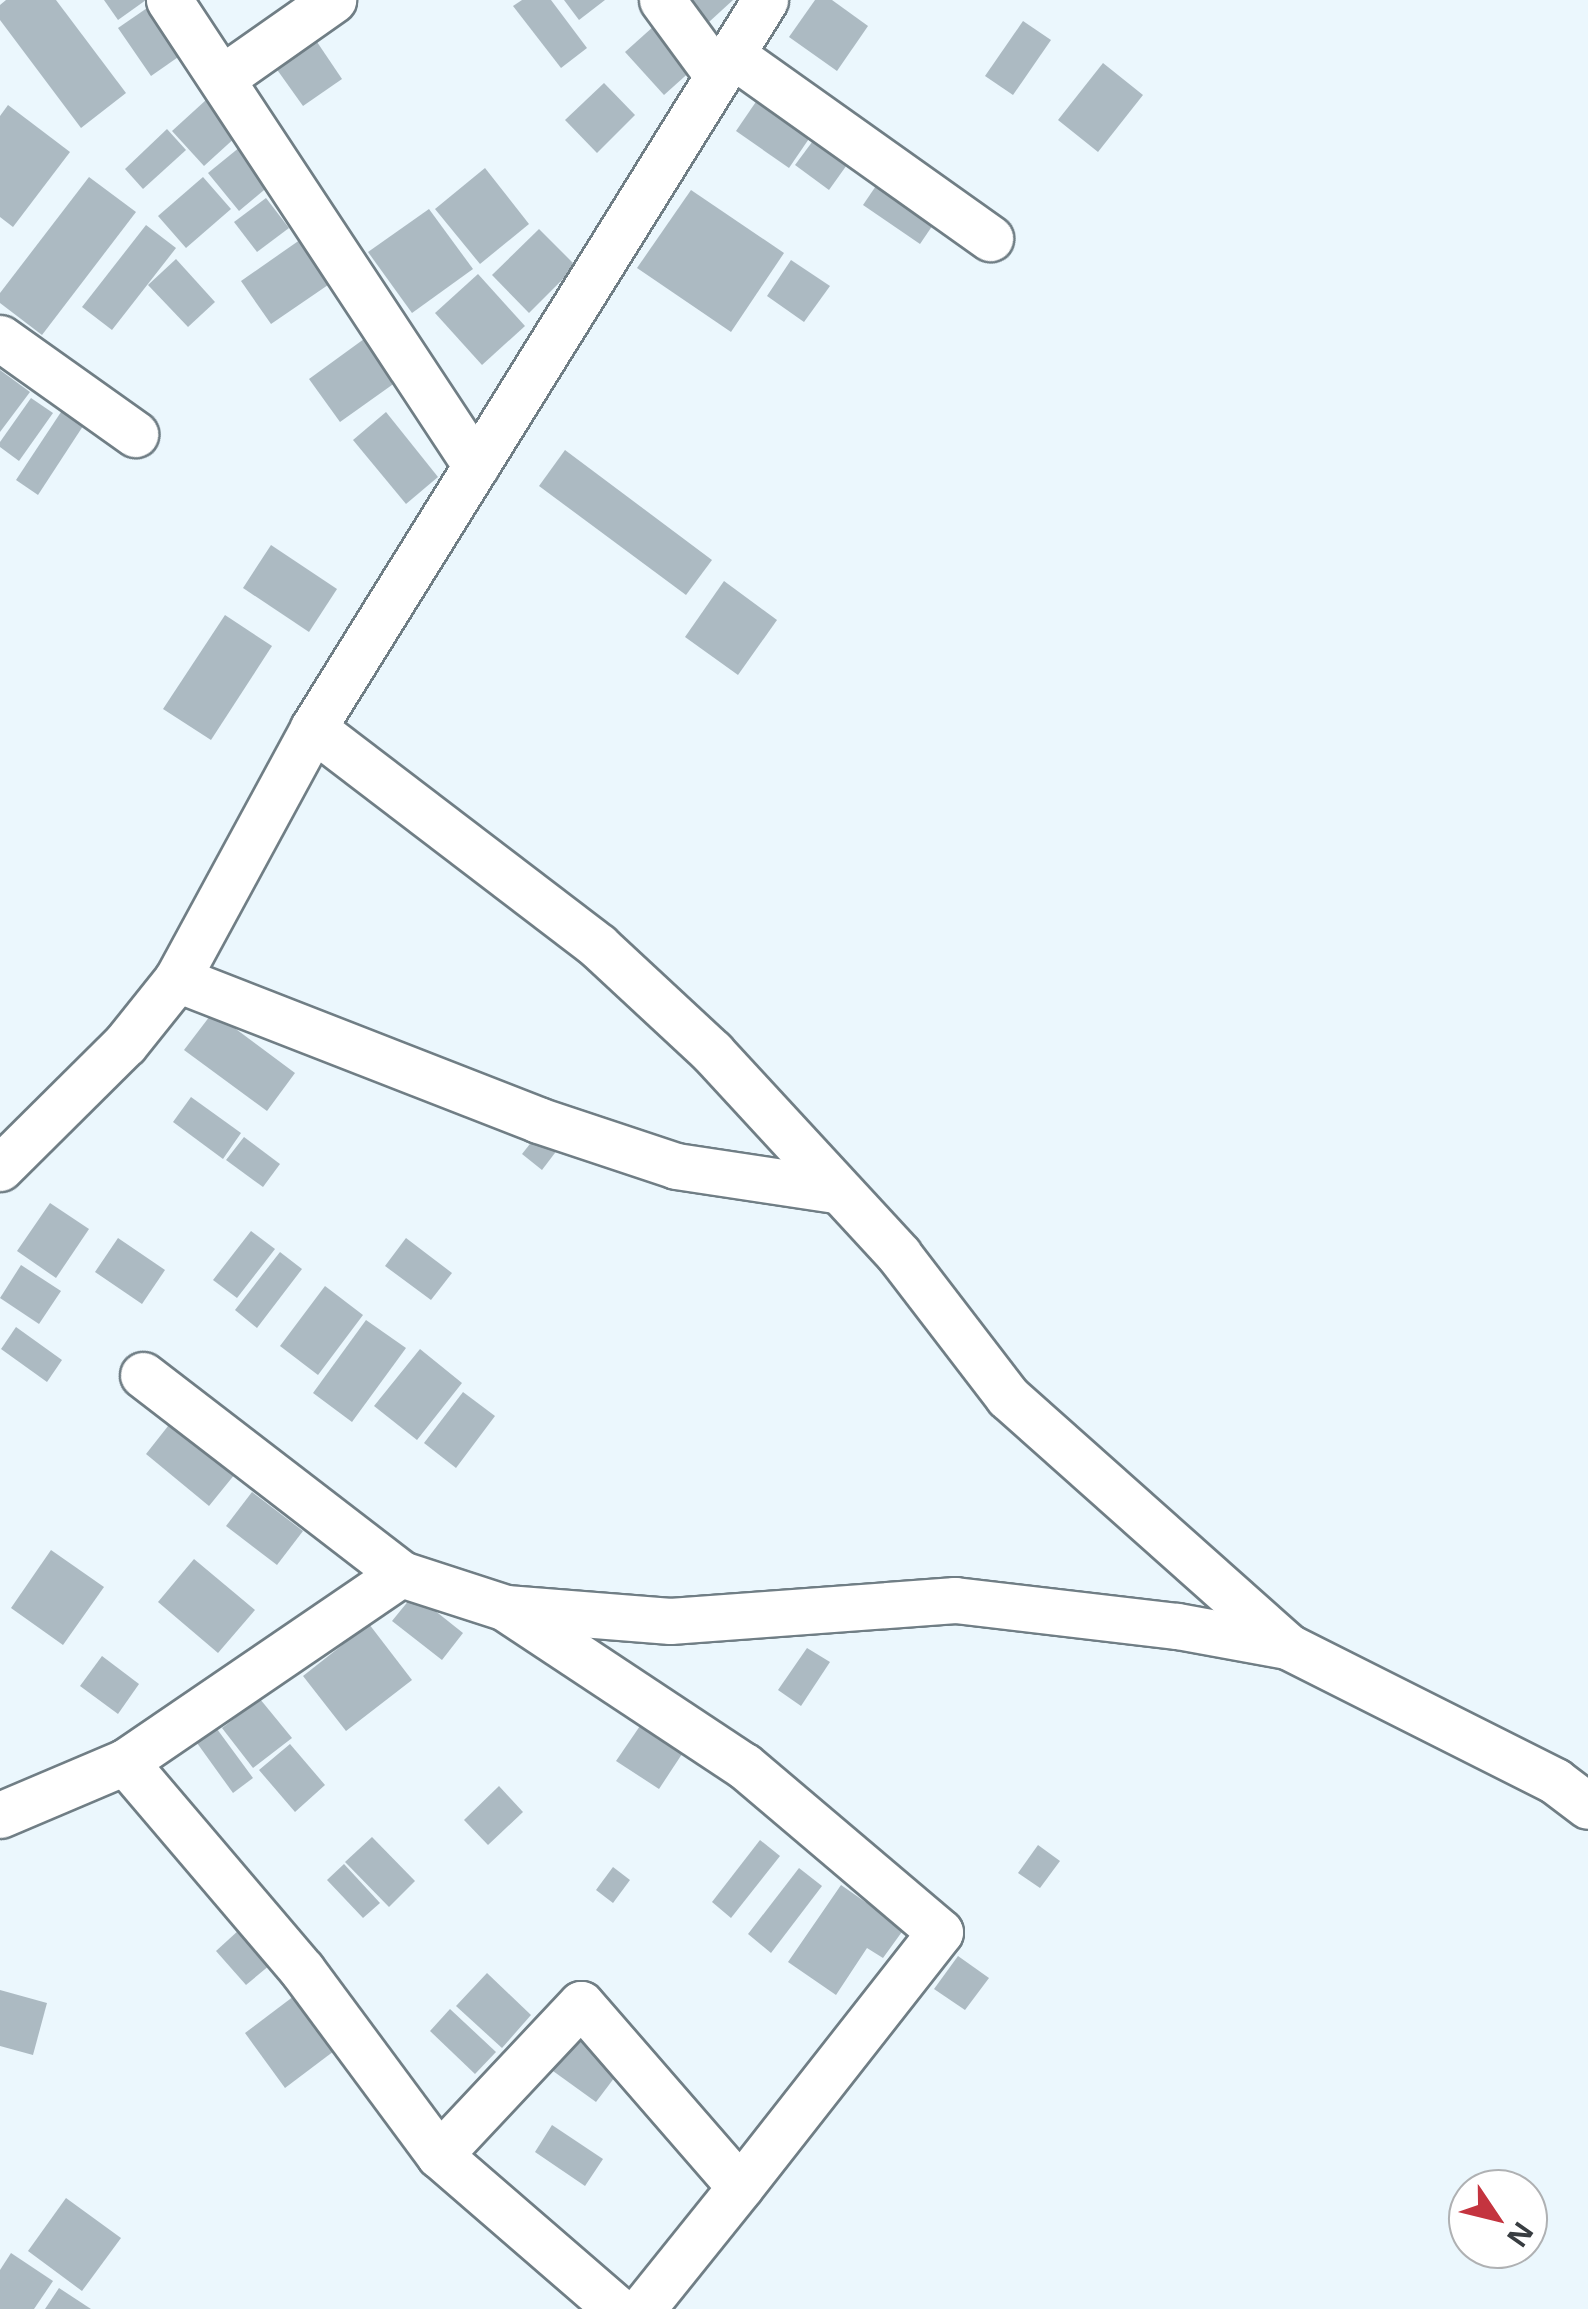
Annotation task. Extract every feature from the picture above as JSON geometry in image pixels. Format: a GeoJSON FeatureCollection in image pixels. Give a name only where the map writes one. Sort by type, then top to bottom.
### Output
{"type":"FeatureCollection","features":[{"type":"Feature","properties":{"kind":"street"},"geometry":{"type":"LineString","coordinates":[[169,0],[476,466]]}},
{"type":"Feature","properties":{"kind":"street"},"geometry":{"type":"LineString","coordinates":[[222,78],[334,0]]}},
{"type":"Feature","properties":{"kind":"street"},"geometry":{"type":"LineString","coordinates":[[662,0],[724,64],[990,238]]}},
{"type":"Feature","properties":{"kind":"street"},"geometry":{"type":"LineString","coordinates":[[0,1168],[126,1044],[177,979],[313,728],[597,277],[765,0]]}},
{"type":"Feature","properties":{"kind":"street"},"geometry":{"type":"LineString","coordinates":[[0,338],[136,434]]}},
{"type":"Feature","properties":{"kind":"street"},"geometry":{"type":"LineString","coordinates":[[313,728],[598,946],[712,1052],[898,1255],[1008,1397],[1287,1646],[1555,1781],[1588,1806]]}},
{"type":"Feature","properties":{"kind":"street"},"geometry":{"type":"LineString","coordinates":[[177,979],[538,1120],[659,1160],[835,1190]]}},
{"type":"Feature","properties":{"kind":"street"},"geometry":{"type":"LineString","coordinates":[[143,1375],[400,1574],[506,1608],[670,1621],[954,1600],[1177,1626],[1287,1646]]}},
{"type":"Feature","properties":{"kind":"street"},"geometry":{"type":"LineString","coordinates":[[0,1815],[126,1762],[400,1574]]}},
{"type":"Feature","properties":{"kind":"street"},"geometry":{"type":"LineString","coordinates":[[506,1608],[744,1766],[940,1932],[642,2309]]}},
{"type":"Feature","properties":{"kind":"street"},"geometry":{"type":"LineString","coordinates":[[126,1762],[302,1970],[438,2155],[617,2309]]}},
{"type":"Feature","properties":{"kind":"street"},"geometry":{"type":"LineString","coordinates":[[438,2155],[581,2004],[740,2187]]}},
{"type":"Feature","properties":{"kind":"building"},"geometry":{"type":"Polygon","coordinates":[[[6,0],[56,0],[126,93],[81,128],[0,20],[0,5],[6,0]]]}},
{"type":"Feature","properties":{"kind":"building"},"geometry":{"type":"Polygon","coordinates":[[[104,0],[146,0],[118,20],[104,0]]]}},
{"type":"Feature","properties":{"kind":"building"},"geometry":{"type":"Polygon","coordinates":[[[522,0],[551,0],[587,48],[561,68],[513,6],[522,0]]]}},
{"type":"Feature","properties":{"kind":"building"},"geometry":{"type":"Polygon","coordinates":[[[564,0],[605,0],[579,20],[564,0]]]}},
{"type":"Feature","properties":{"kind":"building"},"geometry":{"type":"Polygon","coordinates":[[[689,0],[733,0],[709,22],[689,0]]]}},
{"type":"Feature","properties":{"kind":"building"},"geometry":{"type":"Polygon","coordinates":[[[815,0],[832,0],[868,26],[837,71],[789,37],[815,0]]]}},
{"type":"Feature","properties":{"kind":"building"},"geometry":{"type":"Polygon","coordinates":[[[150,6],[184,53],[151,76],[118,28],[150,6]]]}},
{"type":"Feature","properties":{"kind":"building"},"geometry":{"type":"Polygon","coordinates":[[[1023,21],[1051,40],[1013,95],[985,76],[1023,21]]]}},
{"type":"Feature","properties":{"kind":"building"},"geometry":{"type":"Polygon","coordinates":[[[654,26],[693,69],[664,95],[625,52],[654,26]]]}},
{"type":"Feature","properties":{"kind":"building"},"geometry":{"type":"Polygon","coordinates":[[[313,36],[342,79],[303,106],[273,64],[313,36]]]}},
{"type":"Feature","properties":{"kind":"building"},"geometry":{"type":"Polygon","coordinates":[[[1103,63],[1143,95],[1098,152],[1058,120],[1103,63]]]}},
{"type":"Feature","properties":{"kind":"building"},"geometry":{"type":"Polygon","coordinates":[[[604,83],[635,115],[597,153],[565,120],[604,83]]]}},
{"type":"Feature","properties":{"kind":"building"},"geometry":{"type":"Polygon","coordinates":[[[764,90],[817,127],[789,168],[736,131],[764,90]]]}},
{"type":"Feature","properties":{"kind":"building"},"geometry":{"type":"Polygon","coordinates":[[[206,100],[238,135],[204,166],[172,131],[206,100]]]}},
{"type":"Feature","properties":{"kind":"building"},"geometry":{"type":"Polygon","coordinates":[[[8,105],[70,152],[13,227],[0,217],[0,116],[8,105]]]}},
{"type":"Feature","properties":{"kind":"building"},"geometry":{"type":"Polygon","coordinates":[[[167,129],[186,150],[143,189],[125,169],[167,129]]]}},
{"type":"Feature","properties":{"kind":"building"},"geometry":{"type":"Polygon","coordinates":[[[821,130],[854,155],[829,190],[795,165],[821,130]]]}},
{"type":"Feature","properties":{"kind":"building"},"geometry":{"type":"Polygon","coordinates":[[[240,147],[270,185],[239,211],[208,173],[240,147]]]}},
{"type":"Feature","properties":{"kind":"building"},"geometry":{"type":"Polygon","coordinates":[[[485,168],[529,224],[480,264],[435,209],[485,168]]]}},
{"type":"Feature","properties":{"kind":"building"},"geometry":{"type":"Polygon","coordinates":[[[89,177],[136,212],[42,335],[0,303],[0,293],[89,177]]]}},
{"type":"Feature","properties":{"kind":"building"},"geometry":{"type":"Polygon","coordinates":[[[203,177],[231,209],[186,248],[158,216],[203,177]]]}},
{"type":"Feature","properties":{"kind":"building"},"geometry":{"type":"Polygon","coordinates":[[[882,177],[939,216],[920,244],[863,205],[882,177]]]}},
{"type":"Feature","properties":{"kind":"building"},"geometry":{"type":"Polygon","coordinates":[[[691,190],[784,253],[731,332],[637,268],[691,190]]]}},
{"type":"Feature","properties":{"kind":"building"},"geometry":{"type":"Polygon","coordinates":[[[266,198],[289,228],[257,252],[234,222],[266,198]]]}},
{"type":"Feature","properties":{"kind":"building"},"geometry":{"type":"Polygon","coordinates":[[[429,209],[473,269],[412,313],[368,252],[429,209]]]}},
{"type":"Feature","properties":{"kind":"building"},"geometry":{"type":"Polygon","coordinates":[[[146,225],[176,248],[112,330],[82,307],[146,225]]]}},
{"type":"Feature","properties":{"kind":"building"},"geometry":{"type":"Polygon","coordinates":[[[317,228],[347,272],[271,324],[241,281],[317,228]]]}},
{"type":"Feature","properties":{"kind":"building"},"geometry":{"type":"Polygon","coordinates":[[[539,229],[576,266],[529,313],[492,275],[539,229]]]}},
{"type":"Feature","properties":{"kind":"building"},"geometry":{"type":"Polygon","coordinates":[[[176,259],[215,302],[188,327],[148,285],[176,259]]]}},
{"type":"Feature","properties":{"kind":"building"},"geometry":{"type":"Polygon","coordinates":[[[791,260],[830,286],[804,322],[767,296],[791,260]]]}},
{"type":"Feature","properties":{"kind":"building"},"geometry":{"type":"Polygon","coordinates":[[[478,274],[525,326],[482,365],[435,313],[478,274]]]}},
{"type":"Feature","properties":{"kind":"building"},"geometry":{"type":"Polygon","coordinates":[[[375,331],[406,375],[340,422],[309,379],[375,331]]]}},
{"type":"Feature","properties":{"kind":"building"},"geometry":{"type":"Polygon","coordinates":[[[0,370],[30,392],[0,432],[0,370]]]}},
{"type":"Feature","properties":{"kind":"building"},"geometry":{"type":"Polygon","coordinates":[[[31,398],[53,413],[19,461],[0,447],[0,442],[31,398]]]}},
{"type":"Feature","properties":{"kind":"building"},"geometry":{"type":"Polygon","coordinates":[[[63,409],[85,423],[38,495],[16,480],[63,409]]]}},
{"type":"Feature","properties":{"kind":"building"},"geometry":{"type":"Polygon","coordinates":[[[386,412],[438,477],[406,504],[353,440],[386,412]]]}},
{"type":"Feature","properties":{"kind":"building"},"geometry":{"type":"Polygon","coordinates":[[[565,450],[712,560],[686,595],[539,486],[565,450]]]}},
{"type":"Feature","properties":{"kind":"building"},"geometry":{"type":"Polygon","coordinates":[[[271,545],[337,589],[309,632],[243,588],[271,545]]]}},
{"type":"Feature","properties":{"kind":"building"},"geometry":{"type":"Polygon","coordinates":[[[724,581],[777,620],[738,675],[685,637],[724,581]]]}},
{"type":"Feature","properties":{"kind":"building"},"geometry":{"type":"Polygon","coordinates":[[[225,615],[272,646],[211,740],[163,709],[225,615]]]}},
{"type":"Feature","properties":{"kind":"building"},"geometry":{"type":"Polygon","coordinates":[[[213,1012],[295,1073],[267,1111],[184,1050],[213,1012]]]}},
{"type":"Feature","properties":{"kind":"building"},"geometry":{"type":"Polygon","coordinates":[[[191,1097],[241,1133],[223,1159],[173,1122],[191,1097]]]}},
{"type":"Feature","properties":{"kind":"building"},"geometry":{"type":"Polygon","coordinates":[[[541,1130],[561,1145],[542,1170],[522,1154],[541,1130]]]}},
{"type":"Feature","properties":{"kind":"building"},"geometry":{"type":"Polygon","coordinates":[[[244,1137],[280,1164],[263,1187],[226,1160],[244,1137]]]}},
{"type":"Feature","properties":{"kind":"building"},"geometry":{"type":"Polygon","coordinates":[[[50,1203],[89,1229],[56,1278],[17,1251],[50,1203]]]}},
{"type":"Feature","properties":{"kind":"building"},"geometry":{"type":"Polygon","coordinates":[[[251,1231],[275,1249],[237,1298],[213,1280],[251,1231]]]}},
{"type":"Feature","properties":{"kind":"building"},"geometry":{"type":"Polygon","coordinates":[[[118,1238],[165,1270],[142,1304],[95,1272],[118,1238]]]}},
{"type":"Feature","properties":{"kind":"building"},"geometry":{"type":"Polygon","coordinates":[[[406,1238],[452,1273],[431,1300],[385,1266],[406,1238]]]}},
{"type":"Feature","properties":{"kind":"building"},"geometry":{"type":"Polygon","coordinates":[[[280,1252],[302,1269],[257,1328],[235,1310],[280,1252]]]}},
{"type":"Feature","properties":{"kind":"building"},"geometry":{"type":"Polygon","coordinates":[[[21,1265],[61,1291],[39,1324],[0,1298],[21,1265]]]}},
{"type":"Feature","properties":{"kind":"building"},"geometry":{"type":"Polygon","coordinates":[[[325,1286],[363,1315],[318,1375],[280,1346],[325,1286]]]}},
{"type":"Feature","properties":{"kind":"building"},"geometry":{"type":"Polygon","coordinates":[[[366,1320],[406,1348],[352,1422],[313,1393],[366,1320]]]}},
{"type":"Feature","properties":{"kind":"building"},"geometry":{"type":"Polygon","coordinates":[[[16,1327],[62,1360],[47,1382],[1,1349],[16,1327]]]}},
{"type":"Feature","properties":{"kind":"building"},"geometry":{"type":"Polygon","coordinates":[[[420,1349],[462,1383],[417,1440],[374,1406],[420,1349]]]}},
{"type":"Feature","properties":{"kind":"building"},"geometry":{"type":"Polygon","coordinates":[[[463,1392],[495,1416],[456,1468],[424,1443],[463,1392]]]}},
{"type":"Feature","properties":{"kind":"building"},"geometry":{"type":"Polygon","coordinates":[[[172,1421],[235,1474],[209,1506],[146,1454],[172,1421]]]}},
{"type":"Feature","properties":{"kind":"building"},"geometry":{"type":"Polygon","coordinates":[[[252,1492],[303,1531],[277,1565],[226,1526],[252,1492]]]}},
{"type":"Feature","properties":{"kind":"building"},"geometry":{"type":"Polygon","coordinates":[[[51,1550],[104,1587],[63,1645],[11,1608],[51,1550]]]}},
{"type":"Feature","properties":{"kind":"building"},"geometry":{"type":"Polygon","coordinates":[[[194,1559],[255,1610],[218,1653],[158,1602],[194,1559]]]}},
{"type":"Feature","properties":{"kind":"building"},"geometry":{"type":"Polygon","coordinates":[[[414,1594],[463,1633],[442,1660],[392,1621],[414,1594]]]}},
{"type":"Feature","properties":{"kind":"building"},"geometry":{"type":"Polygon","coordinates":[[[369,1624],[412,1680],[346,1731],[303,1676],[369,1624]]]}},
{"type":"Feature","properties":{"kind":"building"},"geometry":{"type":"Polygon","coordinates":[[[807,1648],[830,1662],[801,1706],[778,1690],[807,1648]]]}},
{"type":"Feature","properties":{"kind":"building"},"geometry":{"type":"Polygon","coordinates":[[[102,1656],[139,1684],[118,1714],[80,1686],[102,1656]]]}},
{"type":"Feature","properties":{"kind":"building"},"geometry":{"type":"Polygon","coordinates":[[[260,1699],[292,1738],[253,1768],[222,1728],[260,1699]]]}},
{"type":"Feature","properties":{"kind":"building"},"geometry":{"type":"Polygon","coordinates":[[[642,1723],[684,1751],[659,1789],[616,1761],[642,1723]]]}},
{"type":"Feature","properties":{"kind":"building"},"geometry":{"type":"Polygon","coordinates":[[[217,1729],[253,1778],[233,1793],[197,1743],[217,1729]]]}},
{"type":"Feature","properties":{"kind":"building"},"geometry":{"type":"Polygon","coordinates":[[[290,1744],[325,1785],[295,1812],[259,1770],[290,1744]]]}},
{"type":"Feature","properties":{"kind":"building"},"geometry":{"type":"Polygon","coordinates":[[[499,1786],[523,1812],[488,1845],[464,1820],[499,1786]]]}},
{"type":"Feature","properties":{"kind":"building"},"geometry":{"type":"Polygon","coordinates":[[[372,1837],[415,1881],[389,1907],[345,1862],[372,1837]]]}},
{"type":"Feature","properties":{"kind":"building"},"geometry":{"type":"Polygon","coordinates":[[[760,1840],[780,1856],[731,1918],[712,1902],[760,1840]]]}},
{"type":"Feature","properties":{"kind":"building"},"geometry":{"type":"Polygon","coordinates":[[[1038,1845],[1060,1861],[1040,1888],[1018,1873],[1038,1845]]]}},
{"type":"Feature","properties":{"kind":"building"},"geometry":{"type":"Polygon","coordinates":[[[344,1864],[380,1903],[363,1918],[327,1880],[344,1864]]]}},
{"type":"Feature","properties":{"kind":"building"},"geometry":{"type":"Polygon","coordinates":[[[613,1867],[630,1880],[613,1903],[596,1890],[613,1867]]]}},
{"type":"Feature","properties":{"kind":"building"},"geometry":{"type":"Polygon","coordinates":[[[799,1868],[822,1886],[771,1953],[748,1934],[799,1868]]]}},
{"type":"Feature","properties":{"kind":"building"},"geometry":{"type":"Polygon","coordinates":[[[841,1885],[904,1929],[883,1958],[867,1948],[836,1995],[788,1962],[841,1885]]]}},
{"type":"Feature","properties":{"kind":"building"},"geometry":{"type":"Polygon","coordinates":[[[239,1930],[270,1965],[246,1985],[216,1951],[239,1930]]]}},
{"type":"Feature","properties":{"kind":"building"},"geometry":{"type":"Polygon","coordinates":[[[958,1956],[989,1978],[965,2010],[934,1989],[958,1956]]]}},
{"type":"Feature","properties":{"kind":"building"},"geometry":{"type":"Polygon","coordinates":[[[487,1973],[531,2015],[502,2048],[456,2006],[487,1973]]]}},
{"type":"Feature","properties":{"kind":"building"},"geometry":{"type":"Polygon","coordinates":[[[0,1990],[47,2003],[33,2055],[0,2046],[0,1990]]]}},
{"type":"Feature","properties":{"kind":"building"},"geometry":{"type":"Polygon","coordinates":[[[298,1993],[338,2048],[285,2088],[245,2033],[298,1993]]]}},
{"type":"Feature","properties":{"kind":"building"},"geometry":{"type":"Polygon","coordinates":[[[450,2009],[496,2052],[475,2074],[430,2031],[450,2009]]]}},
{"type":"Feature","properties":{"kind":"building"},"geometry":{"type":"Polygon","coordinates":[[[581,2033],[624,2065],[596,2102],[553,2071],[581,2033]]]}},
{"type":"Feature","properties":{"kind":"building"},"geometry":{"type":"Polygon","coordinates":[[[552,2125],[603,2159],[585,2186],[535,2152],[552,2125]]]}},
{"type":"Feature","properties":{"kind":"building"},"geometry":{"type":"Polygon","coordinates":[[[66,2198],[121,2238],[82,2291],[28,2251],[66,2198]]]}},
{"type":"Feature","properties":{"kind":"building"},"geometry":{"type":"Polygon","coordinates":[[[11,2253],[53,2281],[34,2309],[0,2309],[0,2270],[11,2253]]]}},
{"type":"Feature","properties":{"kind":"building"},"geometry":{"type":"Polygon","coordinates":[[[59,2288],[91,2309],[45,2309],[59,2288]]]}}]}
